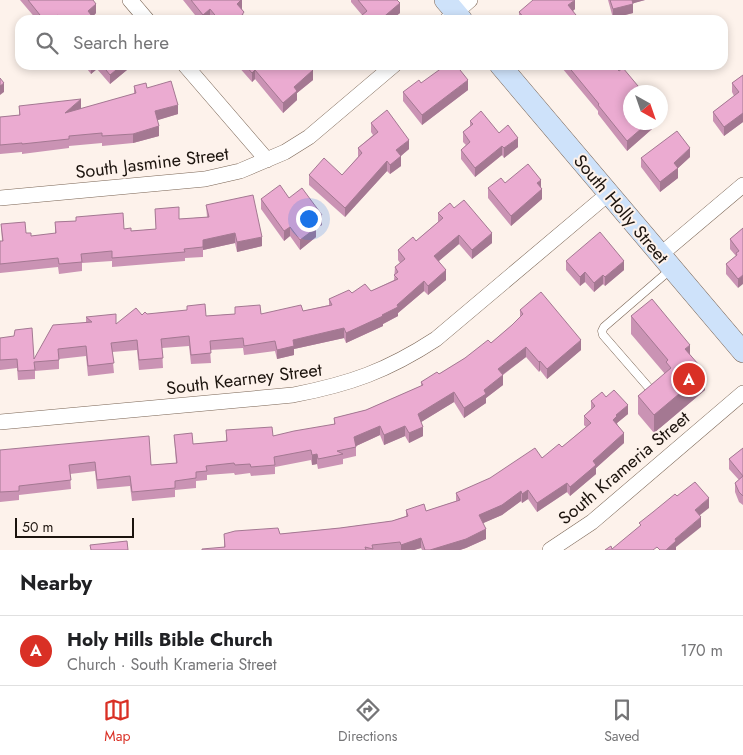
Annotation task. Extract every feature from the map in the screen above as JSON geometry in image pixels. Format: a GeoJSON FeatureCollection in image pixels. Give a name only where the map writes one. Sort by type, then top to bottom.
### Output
{"type":"FeatureCollection","features":[{"type":"Feature","properties":{"kind":"street"},"geometry":{"type":"LineString","coordinates":[[130,0],[143,15]]}},
{"type":"Feature","properties":{"kind":"street"},"geometry":{"type":"LineString","coordinates":[[189,70],[267,160]]}},
{"type":"Feature","properties":{"kind":"street","name":"South Jasmine Street"},"geometry":{"type":"LineString","coordinates":[[0,198],[205,178],[240,171],[285,152],[309,137],[388,70]]}},
{"type":"Feature","properties":{"kind":"street","name":"South Holly Street"},"geometry":{"type":"LineString","coordinates":[[504,70],[743,352]]}},
{"type":"Feature","properties":{"kind":"street"},"geometry":{"type":"LineString","coordinates":[[666,262],[743,185]]}},
{"type":"Feature","properties":{"kind":"street","name":"South Kearney Street"},"geometry":{"type":"LineString","coordinates":[[0,422],[293,395],[330,388],[360,379],[413,354],[436,339],[608,194]]}},
{"type":"Feature","properties":{"kind":"street","name":"South Krameria Street"},"geometry":{"type":"LineString","coordinates":[[550,550],[592,522],[743,393]]}},
{"type":"Feature","properties":{"kind":"lane"},"geometry":{"type":"LineString","coordinates":[[650,388],[603,335],[602,331],[666,262]]}},
{"type":"Feature","properties":{"kind":"building"},"geometry":{"type":"Polygon","coordinates":[[[28,0],[93,0],[96,4],[88,11],[91,15],[40,15],[28,0]]]}},
{"type":"Feature","properties":{"kind":"building"},"geometry":{"type":"Polygon","coordinates":[[[191,0],[241,0],[237,4],[244,12],[242,15],[215,15],[210,9],[203,15],[191,0]]]}},
{"type":"Feature","properties":{"kind":"building"},"geometry":{"type":"Polygon","coordinates":[[[358,0],[397,0],[400,3],[386,15],[362,15],[367,11],[358,0]]]}},
{"type":"Feature","properties":{"kind":"building"},"geometry":{"type":"Polygon","coordinates":[[[533,0],[575,0],[568,5],[576,15],[522,15],[519,12],[533,0]]]}},
{"type":"Feature","properties":{"kind":"building"},"geometry":{"type":"Polygon","coordinates":[[[610,0],[632,0],[633,4],[613,9],[610,0]]]}},
{"type":"Feature","properties":{"kind":"building"},"geometry":{"type":"Polygon","coordinates":[[[106,70],[116,70],[110,75],[106,70]]]}},
{"type":"Feature","properties":{"kind":"building"},"geometry":{"type":"Polygon","coordinates":[[[255,70],[313,70],[294,87],[297,91],[283,103],[255,70]]]}},
{"type":"Feature","properties":{"kind":"building"},"geometry":{"type":"Polygon","coordinates":[[[439,70],[460,70],[468,80],[422,115],[403,92],[419,80],[421,83],[439,70]]]}},
{"type":"Feature","properties":{"kind":"building"},"geometry":{"type":"Polygon","coordinates":[[[571,70],[625,70],[637,85],[623,85],[623,130],[640,130],[627,141],[571,70]]]}},
{"type":"Feature","properties":{"kind":"building"},"geometry":{"type":"Polygon","coordinates":[[[743,75],[743,113],[724,127],[713,112],[739,92],[732,83],[743,75]]]}},
{"type":"Feature","properties":{"kind":"building"},"geometry":{"type":"Polygon","coordinates":[[[0,78],[4,83],[0,86],[0,78]]]}},
{"type":"Feature","properties":{"kind":"building"},"geometry":{"type":"Polygon","coordinates":[[[171,81],[178,105],[155,111],[159,126],[133,134],[102,136],[102,133],[69,136],[69,139],[0,145],[0,117],[20,115],[19,106],[81,99],[65,113],[136,93],[134,86],[146,83],[147,88],[171,81]]]}},
{"type":"Feature","properties":{"kind":"building"},"geometry":{"type":"Polygon","coordinates":[[[387,110],[409,140],[396,150],[401,156],[390,165],[387,161],[345,208],[309,175],[324,158],[342,175],[362,153],[358,148],[378,132],[371,123],[387,110]]]}},
{"type":"Feature","properties":{"kind":"building"},"geometry":{"type":"Polygon","coordinates":[[[481,111],[499,133],[508,125],[518,138],[504,148],[502,146],[475,168],[461,150],[470,142],[463,132],[473,124],[470,121],[481,111]]]}},
{"type":"Feature","properties":{"kind":"building"},"geometry":{"type":"Polygon","coordinates":[[[677,131],[690,148],[674,163],[678,168],[660,182],[641,158],[677,131]]]}},
{"type":"Feature","properties":{"kind":"building"},"geometry":{"type":"Polygon","coordinates":[[[528,164],[541,180],[537,183],[542,189],[511,216],[488,188],[501,178],[505,183],[528,164]]]}},
{"type":"Feature","properties":{"kind":"building"},"geometry":{"type":"Polygon","coordinates":[[[280,185],[289,198],[302,188],[322,215],[312,222],[316,228],[300,240],[290,227],[284,231],[261,199],[280,185]]]}},
{"type":"Feature","properties":{"kind":"building"},"geometry":{"type":"Polygon","coordinates":[[[253,195],[262,237],[237,242],[235,233],[203,240],[203,247],[184,249],[185,252],[112,258],[112,251],[81,254],[82,262],[59,264],[58,258],[0,264],[0,241],[3,241],[1,224],[25,222],[26,233],[31,233],[31,236],[56,233],[55,222],[76,221],[76,217],[123,213],[124,229],[131,228],[131,231],[156,229],[155,209],[179,207],[179,219],[209,217],[206,205],[253,195]]]}},
{"type":"Feature","properties":{"kind":"building"},"geometry":{"type":"Polygon","coordinates":[[[464,200],[492,233],[472,250],[459,235],[434,256],[446,270],[428,286],[424,281],[397,305],[398,307],[346,333],[344,328],[293,340],[294,346],[277,350],[275,341],[244,346],[243,338],[210,341],[211,353],[191,355],[189,336],[161,339],[163,358],[139,360],[137,340],[111,343],[114,363],[88,366],[86,346],[58,349],[59,360],[34,362],[35,370],[18,371],[17,359],[0,360],[0,338],[14,336],[15,330],[32,328],[34,359],[53,325],[92,322],[86,317],[116,314],[116,324],[136,308],[142,315],[145,312],[147,314],[187,310],[187,306],[205,304],[206,316],[235,314],[235,307],[260,305],[261,314],[301,305],[303,311],[332,305],[329,299],[349,290],[352,293],[365,284],[371,291],[398,279],[394,275],[398,272],[395,267],[405,259],[398,250],[413,237],[416,241],[443,218],[438,213],[450,203],[454,208],[464,200]]]}},
{"type":"Feature","properties":{"kind":"building"},"geometry":{"type":"Polygon","coordinates":[[[743,228],[743,275],[738,279],[726,264],[739,251],[730,239],[743,228]]]}},
{"type":"Feature","properties":{"kind":"building"},"geometry":{"type":"Polygon","coordinates":[[[600,232],[624,261],[605,277],[603,275],[594,283],[585,272],[580,277],[566,261],[600,232]]]}},
{"type":"Feature","properties":{"kind":"building"},"geometry":{"type":"Polygon","coordinates":[[[541,292],[581,340],[547,369],[526,347],[498,369],[503,375],[484,390],[486,394],[464,408],[454,392],[418,414],[423,427],[409,433],[405,426],[384,435],[380,426],[354,437],[356,447],[337,451],[343,454],[318,459],[317,454],[312,455],[311,450],[274,457],[275,465],[251,467],[250,464],[235,465],[234,463],[206,466],[207,471],[196,472],[196,478],[175,481],[175,488],[132,492],[130,476],[97,480],[95,462],[69,465],[71,480],[19,486],[19,491],[0,492],[0,450],[149,436],[151,465],[177,463],[174,435],[192,433],[193,444],[227,441],[226,430],[272,427],[273,436],[335,424],[334,418],[366,410],[423,385],[421,382],[437,372],[439,374],[465,358],[488,340],[491,343],[523,314],[520,310],[541,292]]]}},
{"type":"Feature","properties":{"kind":"building"},"geometry":{"type":"Polygon","coordinates":[[[652,299],[690,345],[685,349],[705,372],[654,415],[638,396],[671,368],[666,362],[668,360],[631,316],[652,299]]]}},
{"type":"Feature","properties":{"kind":"building"},"geometry":{"type":"Polygon","coordinates":[[[614,390],[628,405],[613,420],[624,433],[593,461],[596,465],[570,487],[567,483],[537,503],[528,490],[522,494],[521,491],[502,505],[479,515],[486,529],[466,539],[430,550],[425,550],[421,538],[401,545],[400,542],[372,545],[373,549],[365,547],[366,550],[202,550],[225,547],[224,534],[235,531],[278,528],[280,534],[392,521],[408,516],[406,510],[424,504],[426,511],[460,500],[456,493],[490,478],[535,448],[542,458],[559,444],[562,447],[591,423],[584,416],[595,406],[591,401],[602,392],[606,397],[614,390]]]}},
{"type":"Feature","properties":{"kind":"building"},"geometry":{"type":"Polygon","coordinates":[[[743,448],[743,476],[729,459],[743,448]]]}},
{"type":"Feature","properties":{"kind":"building"},"geometry":{"type":"Polygon","coordinates":[[[743,476],[743,496],[735,483],[743,476]]]}},
{"type":"Feature","properties":{"kind":"building"},"geometry":{"type":"Polygon","coordinates":[[[695,482],[709,498],[695,510],[701,517],[675,539],[676,541],[666,550],[660,550],[657,547],[653,550],[605,550],[611,546],[612,549],[641,525],[639,523],[675,494],[677,496],[695,482]]]}},
{"type":"Feature","properties":{"kind":"building"},"geometry":{"type":"Polygon","coordinates":[[[127,541],[128,550],[91,550],[90,545],[127,541]]]}},
{"type":"Feature","properties":{"kind":"place","name":"Holy Hills Bible Church"},"geometry":{"type":"Point","coordinates":[689,379]}}]}
